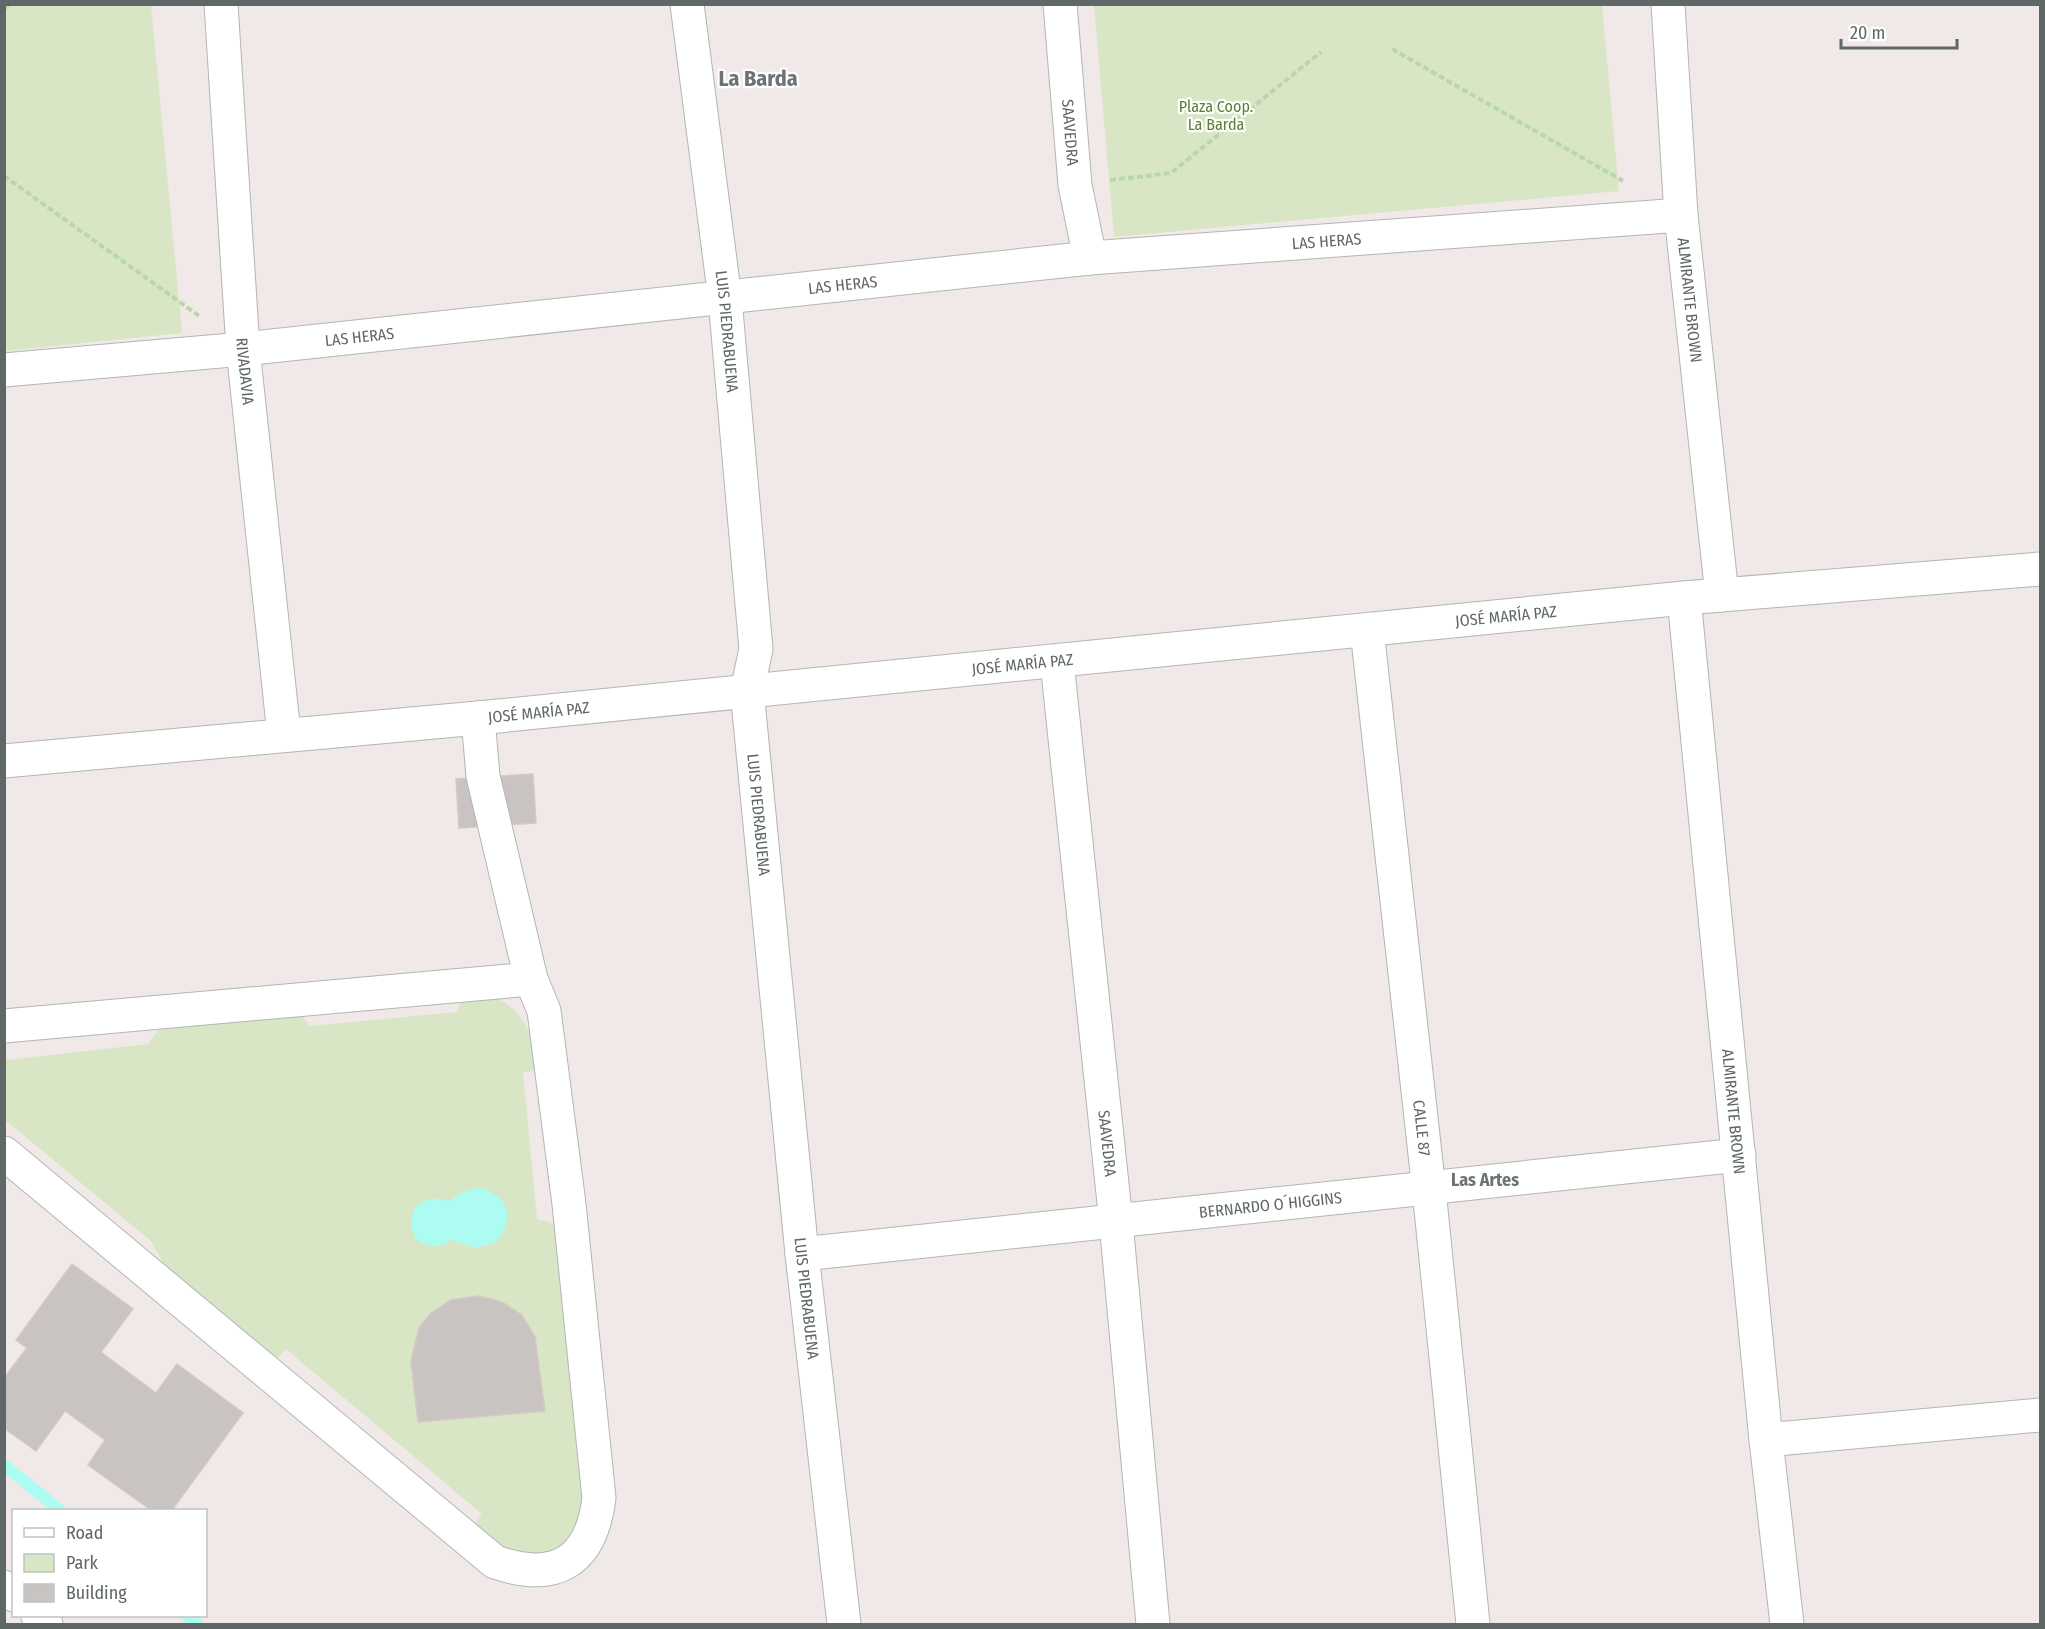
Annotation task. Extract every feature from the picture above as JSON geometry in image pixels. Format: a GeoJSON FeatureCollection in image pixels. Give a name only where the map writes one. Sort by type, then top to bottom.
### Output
{"type":"FeatureCollection","features":[{"type":"Feature","properties":{"kind":"street","name":"RIVADAVIA"},"geometry":{"type":"LineString","coordinates":[[221,4],[243,349],[284,734]]}},
{"type":"Feature","properties":{"kind":"street","name":"LUIS PIEDRABUENA"},"geometry":{"type":"LineString","coordinates":[[687,4],[724,299],[756,648],[747,691],[802,1254],[844,1624]]}},
{"type":"Feature","properties":{"kind":"street","name":"SAAVEDRA"},"geometry":{"type":"LineString","coordinates":[[1060,4],[1075,185],[1090,258]]}},
{"type":"Feature","properties":{"kind":"street","name":"ALMIRANTE BROWN"},"geometry":{"type":"LineString","coordinates":[[1668,4],[1681,215],[1722,595]]}},
{"type":"Feature","properties":{"kind":"street","name":"LAS HERAS"},"geometry":{"type":"LineString","coordinates":[[4,370],[243,349],[1090,258],[1681,215]]}},
{"type":"Feature","properties":{"kind":"street","name":"JOSÉ MARÍA PAZ"},"geometry":{"type":"LineString","coordinates":[[4,761],[1057,662],[1684,598],[2040,569]]}},
{"type":"Feature","properties":{"kind":"street","name":"ALMIRANTE BROWN"},"geometry":{"type":"LineString","coordinates":[[1684,598],[1766,1440],[1788,1624]]}},
{"type":"Feature","properties":{"kind":"street","name":"CALLE 87"},"geometry":{"type":"LineString","coordinates":[[1368,630],[1429,1190],[1473,1624]]}},
{"type":"Feature","properties":{"kind":"street","name":"SAAVEDRA"},"geometry":{"type":"LineString","coordinates":[[1057,662],[1116,1222],[1153,1624]]}},
{"type":"Feature","properties":{"kind":"street"},"geometry":{"type":"LineString","coordinates":[[4,1153],[495,1562],[540,1571],[555,1569],[568,1563],[581,1548],[596,1524],[599,1498],[570,1216],[544,1011],[531,979],[483,776],[478,718]]}},
{"type":"Feature","properties":{"kind":"street"},"geometry":{"type":"LineString","coordinates":[[4,1026],[531,979]]}},
{"type":"Feature","properties":{"kind":"street","name":"BERNARDO O´HIGGINS"},"geometry":{"type":"LineString","coordinates":[[802,1254],[1429,1190],[1739,1155]]}},
{"type":"Feature","properties":{"kind":"street"},"geometry":{"type":"LineString","coordinates":[[1766,1440],[2040,1415]]}},
{"type":"Feature","properties":{"kind":"path"},"geometry":{"type":"LineString","coordinates":[[4,9],[9,4]]}},
{"type":"Feature","properties":{"kind":"path"},"geometry":{"type":"LineString","coordinates":[[1392,49],[1629,185]]}},
{"type":"Feature","properties":{"kind":"path"},"geometry":{"type":"LineString","coordinates":[[1075,185],[1171,173],[1321,52]]}},
{"type":"Feature","properties":{"kind":"path"},"geometry":{"type":"LineString","coordinates":[[4,176],[243,349]]}},
{"type":"Feature","properties":{"kind":"green space"},"geometry":{"type":"Polygon","coordinates":[[[5,4],[151,5],[182,333],[5,351],[5,4]]]}},
{"type":"Feature","properties":{"kind":"green space","name":"Plaza Coop. La Barda"},"geometry":{"type":"Polygon","coordinates":[[[1094,5],[1602,5],[1619,191],[1114,237],[1094,5]]]}},
{"type":"Feature","properties":{"kind":"green space"},"geometry":{"type":"Polygon","coordinates":[[[465,992],[497,999],[519,1015],[532,1040],[539,1071],[523,1072],[537,1219],[556,1224],[588,1486],[584,1522],[553,1558],[507,1550],[474,1526],[482,1514],[286,1349],[274,1362],[172,1279],[151,1241],[5,1120],[4,1051],[7,1060],[148,1044],[163,1024],[298,1010],[310,1026],[457,1012],[465,992]]]}},
{"type":"Feature","properties":{"kind":"water"},"geometry":{"type":"Polygon","coordinates":[[[478,1187],[496,1196],[506,1208],[506,1224],[496,1242],[476,1248],[451,1240],[434,1246],[416,1239],[411,1220],[417,1206],[430,1199],[450,1201],[459,1194],[478,1187]]]}},
{"type":"Feature","properties":{"kind":"building"},"geometry":{"type":"Polygon","coordinates":[[[533,774],[536,823],[459,828],[456,779],[533,774]]]}},
{"type":"Feature","properties":{"kind":"building"},"geometry":{"type":"Polygon","coordinates":[[[72,1264],[133,1309],[101,1352],[156,1393],[177,1364],[243,1413],[173,1509],[150,1509],[88,1465],[105,1440],[65,1411],[36,1451],[4,1428],[4,1378],[27,1348],[16,1340],[72,1264]]]}},
{"type":"Feature","properties":{"kind":"building"},"geometry":{"type":"Polygon","coordinates":[[[479,1296],[502,1302],[522,1315],[535,1337],[545,1411],[418,1422],[411,1361],[419,1328],[431,1313],[451,1300],[479,1296]]]}},
{"type":"Feature","properties":{"kind":"waterway"},"geometry":{"type":"LineString","coordinates":[[4,1465],[59,1509]]}},
{"type":"Feature","properties":{"kind":"waterway"},"geometry":{"type":"LineString","coordinates":[[188,1617],[198,1624]]}},
{"type":"Feature","properties":{"kind":"district","name":"La Barda"},"geometry":{"type":"Point","coordinates":[758,78]}},
{"type":"Feature","properties":{"kind":"district","name":"Las Artes"},"geometry":{"type":"Point","coordinates":[1485,1180]}}]}
